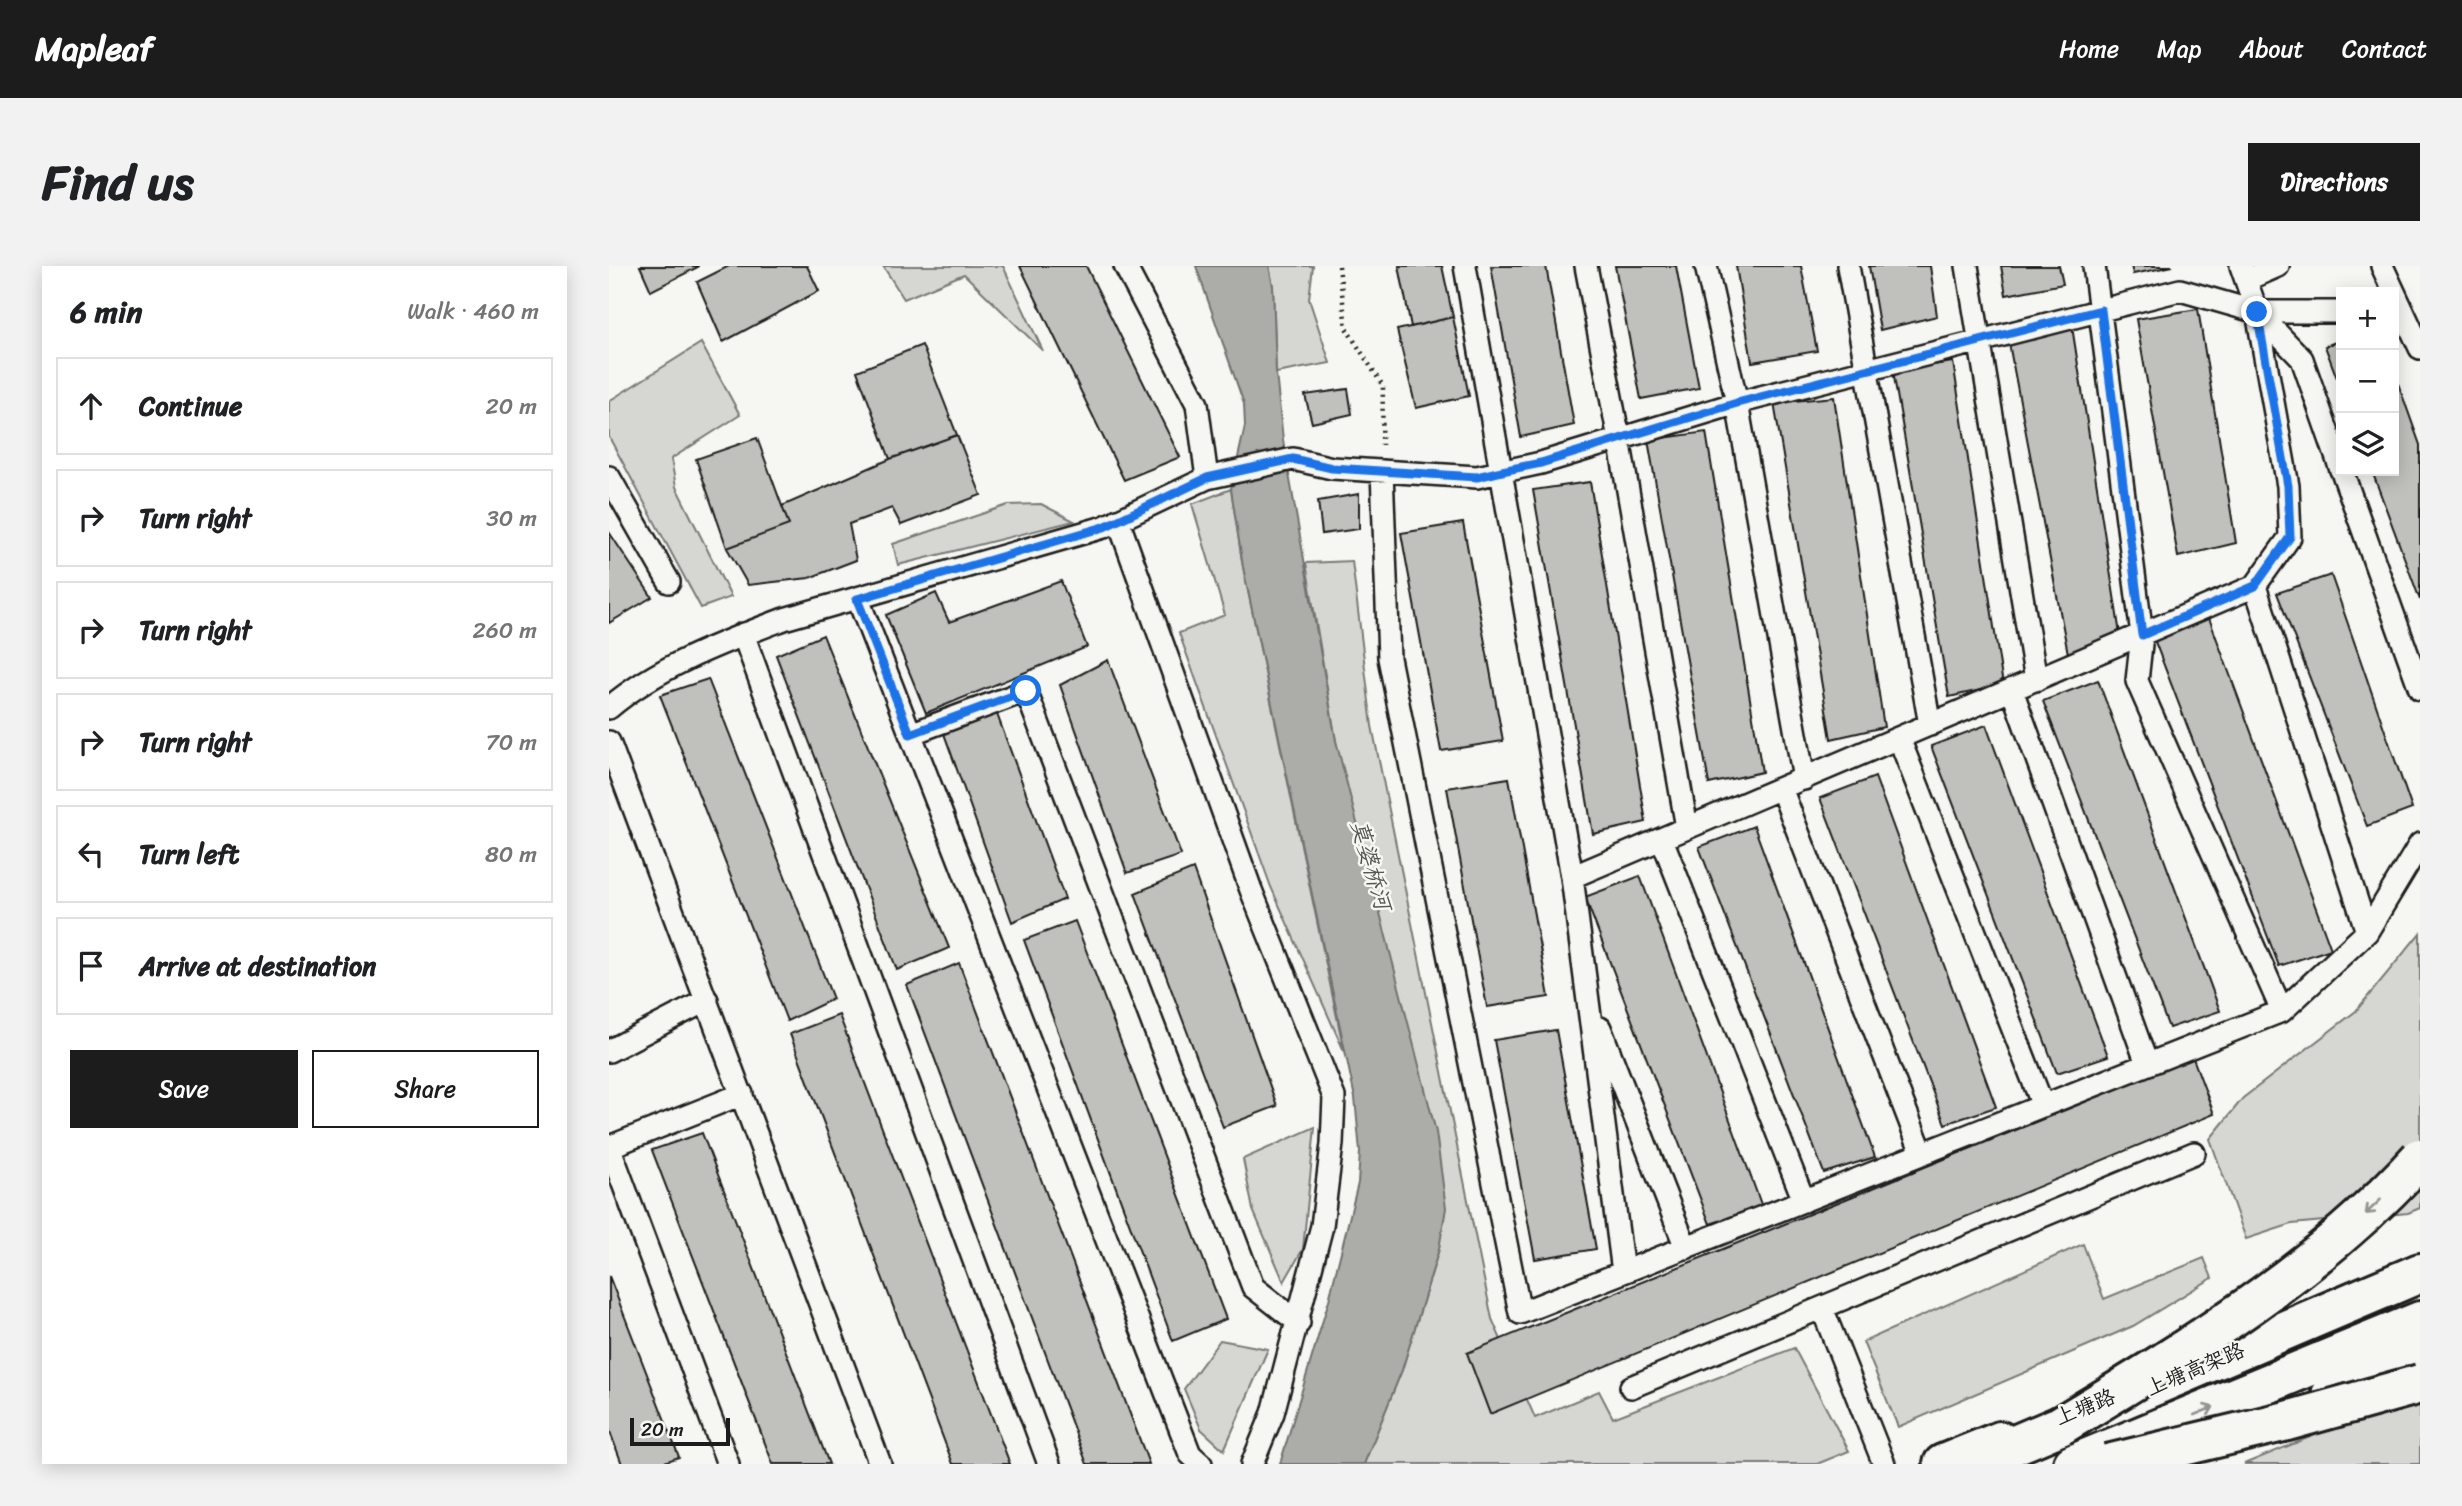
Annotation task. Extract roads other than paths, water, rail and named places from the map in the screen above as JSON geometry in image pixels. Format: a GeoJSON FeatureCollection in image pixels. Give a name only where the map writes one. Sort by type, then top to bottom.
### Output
{"type":"FeatureCollection","features":[{"type":"Feature","properties":{"kind":"main road"},"geometry":{"type":"LineString","coordinates":[[2060,1426],[2255,1304],[2372,1209],[2420,1158]]}},
{"type":"Feature","properties":{"kind":"main road","name":"上塘高架路"},"geometry":{"type":"LineString","coordinates":[[1970,1464],[2420,1271]]}},
{"type":"Feature","properties":{"kind":"main road","name":"上塘路"},"geometry":{"type":"LineString","coordinates":[[1943,1464],[2420,1271]]}},
{"type":"Feature","properties":{"kind":"main road","name":"上塘高架路"},"geometry":{"type":"LineString","coordinates":[[2073,1464],[2420,1321]]}},
{"type":"Feature","properties":{"kind":"main road"},"geometry":{"type":"LineString","coordinates":[[2164,1464],[2420,1359]]}},
{"type":"Feature","properties":{"kind":"main road"},"geometry":{"type":"LineString","coordinates":[[2108,1464],[2287,1422],[2420,1384]]}},
{"type":"Feature","properties":{"kind":"lane"},"geometry":{"type":"LineString","coordinates":[[1125,266],[1197,404],[1214,475]]}},
{"type":"Feature","properties":{"kind":"lane"},"geometry":{"type":"LineString","coordinates":[[1142,266],[1149,311]]}},
{"type":"Feature","properties":{"kind":"lane"},"geometry":{"type":"LineString","coordinates":[[1465,266],[1572,877],[1623,1272]]}},
{"type":"Feature","properties":{"kind":"lane"},"geometry":{"type":"LineString","coordinates":[[1586,266],[1687,828]]}},
{"type":"Feature","properties":{"kind":"lane"},"geometry":{"type":"LineString","coordinates":[[1706,266],[1737,403],[1804,779]]}},
{"type":"Feature","properties":{"kind":"lane"},"geometry":{"type":"LineString","coordinates":[[1848,266],[1930,725]]}},
{"type":"Feature","properties":{"kind":"lane"},"geometry":{"type":"LineString","coordinates":[[1967,266],[1977,342],[2036,680]]}},
{"type":"Feature","properties":{"kind":"lane"},"geometry":{"type":"LineString","coordinates":[[2094,266],[2142,635],[2137,681],[2282,1011]]}},
{"type":"Feature","properties":{"kind":"lane"},"geometry":{"type":"LineString","coordinates":[[1572,877],[2255,586],[2290,537],[2288,486],[2257,312],[2244,273],[2278,266]]}},
{"type":"Feature","properties":{"kind":"lane"},"geometry":{"type":"LineString","coordinates":[[2382,266],[2406,310],[2420,348]]}},
{"type":"Feature","properties":{"kind":"lane"},"geometry":{"type":"LineString","coordinates":[[609,708],[635,686],[743,635],[784,619],[1104,527],[1142,512],[1178,489],[1214,475],[1293,459],[1332,468],[1477,477],[1619,439],[1737,403],[2180,290],[2257,312],[2336,312]]}},
{"type":"Feature","properties":{"kind":"lane"},"geometry":{"type":"LineString","coordinates":[[2257,312],[2302,359],[2336,456]]}},
{"type":"Feature","properties":{"kind":"lane"},"geometry":{"type":"LineString","coordinates":[[1382,471],[1389,658],[1520,1313],[2282,1011],[2367,932],[2420,844]]}},
{"type":"Feature","properties":{"kind":"lane"},"geometry":{"type":"LineString","coordinates":[[2343,476],[2420,689]]}},
{"type":"Feature","properties":{"kind":"lane"},"geometry":{"type":"LineString","coordinates":[[609,477],[669,582]]}},
{"type":"Feature","properties":{"kind":"lane"},"geometry":{"type":"LineString","coordinates":[[1118,520],[1251,890],[1334,1097],[1332,1144],[1322,1226],[1299,1323],[1273,1413],[1252,1464]]}},
{"type":"Feature","properties":{"kind":"lane"},"geometry":{"type":"LineString","coordinates":[[2255,586],[2367,932]]}},
{"type":"Feature","properties":{"kind":"lane"},"geometry":{"type":"LineString","coordinates":[[857,599],[1189,1454],[1201,1464]]}},
{"type":"Feature","properties":{"kind":"lane"},"geometry":{"type":"LineString","coordinates":[[743,635],[1049,1464]]}},
{"type":"Feature","properties":{"kind":"lane"},"geometry":{"type":"LineString","coordinates":[[2012,690],[2147,1064]]}},
{"type":"Feature","properties":{"kind":"lane"},"geometry":{"type":"LineString","coordinates":[[910,734],[1026,691],[1253,1287],[1299,1323]]}},
{"type":"Feature","properties":{"kind":"lane"},"geometry":{"type":"LineString","coordinates":[[1899,738],[2043,1106]]}},
{"type":"Feature","properties":{"kind":"lane"},"geometry":{"type":"LineString","coordinates":[[609,742],[880,1464]]}},
{"type":"Feature","properties":{"kind":"lane"},"geometry":{"type":"LineString","coordinates":[[1781,788],[1922,1153]]}},
{"type":"Feature","properties":{"kind":"lane"},"geometry":{"type":"LineString","coordinates":[[1662,839],[1804,1201]]}},
{"type":"Feature","properties":{"kind":"lane"},"geometry":{"type":"LineString","coordinates":[[1587,996],[1686,1248]]}},
{"type":"Feature","properties":{"kind":"lane"},"geometry":{"type":"LineString","coordinates":[[609,1051],[707,1000]]}},
{"type":"Feature","properties":{"kind":"lane"},"geometry":{"type":"LineString","coordinates":[[728,1464],[609,1146],[742,1094]]}},
{"type":"Feature","properties":{"kind":"lane"},"geometry":{"type":"LineString","coordinates":[[1631,1387],[2195,1153]]}},
{"type":"Feature","properties":{"kind":"lane"},"geometry":{"type":"LineString","coordinates":[[1822,1308],[1884,1464]]}},
{"type":"Feature","properties":{"kind":"water label","name":"莫婆桥河"},"geometry":{"type":"Point","coordinates":[1371,865]}}]}
